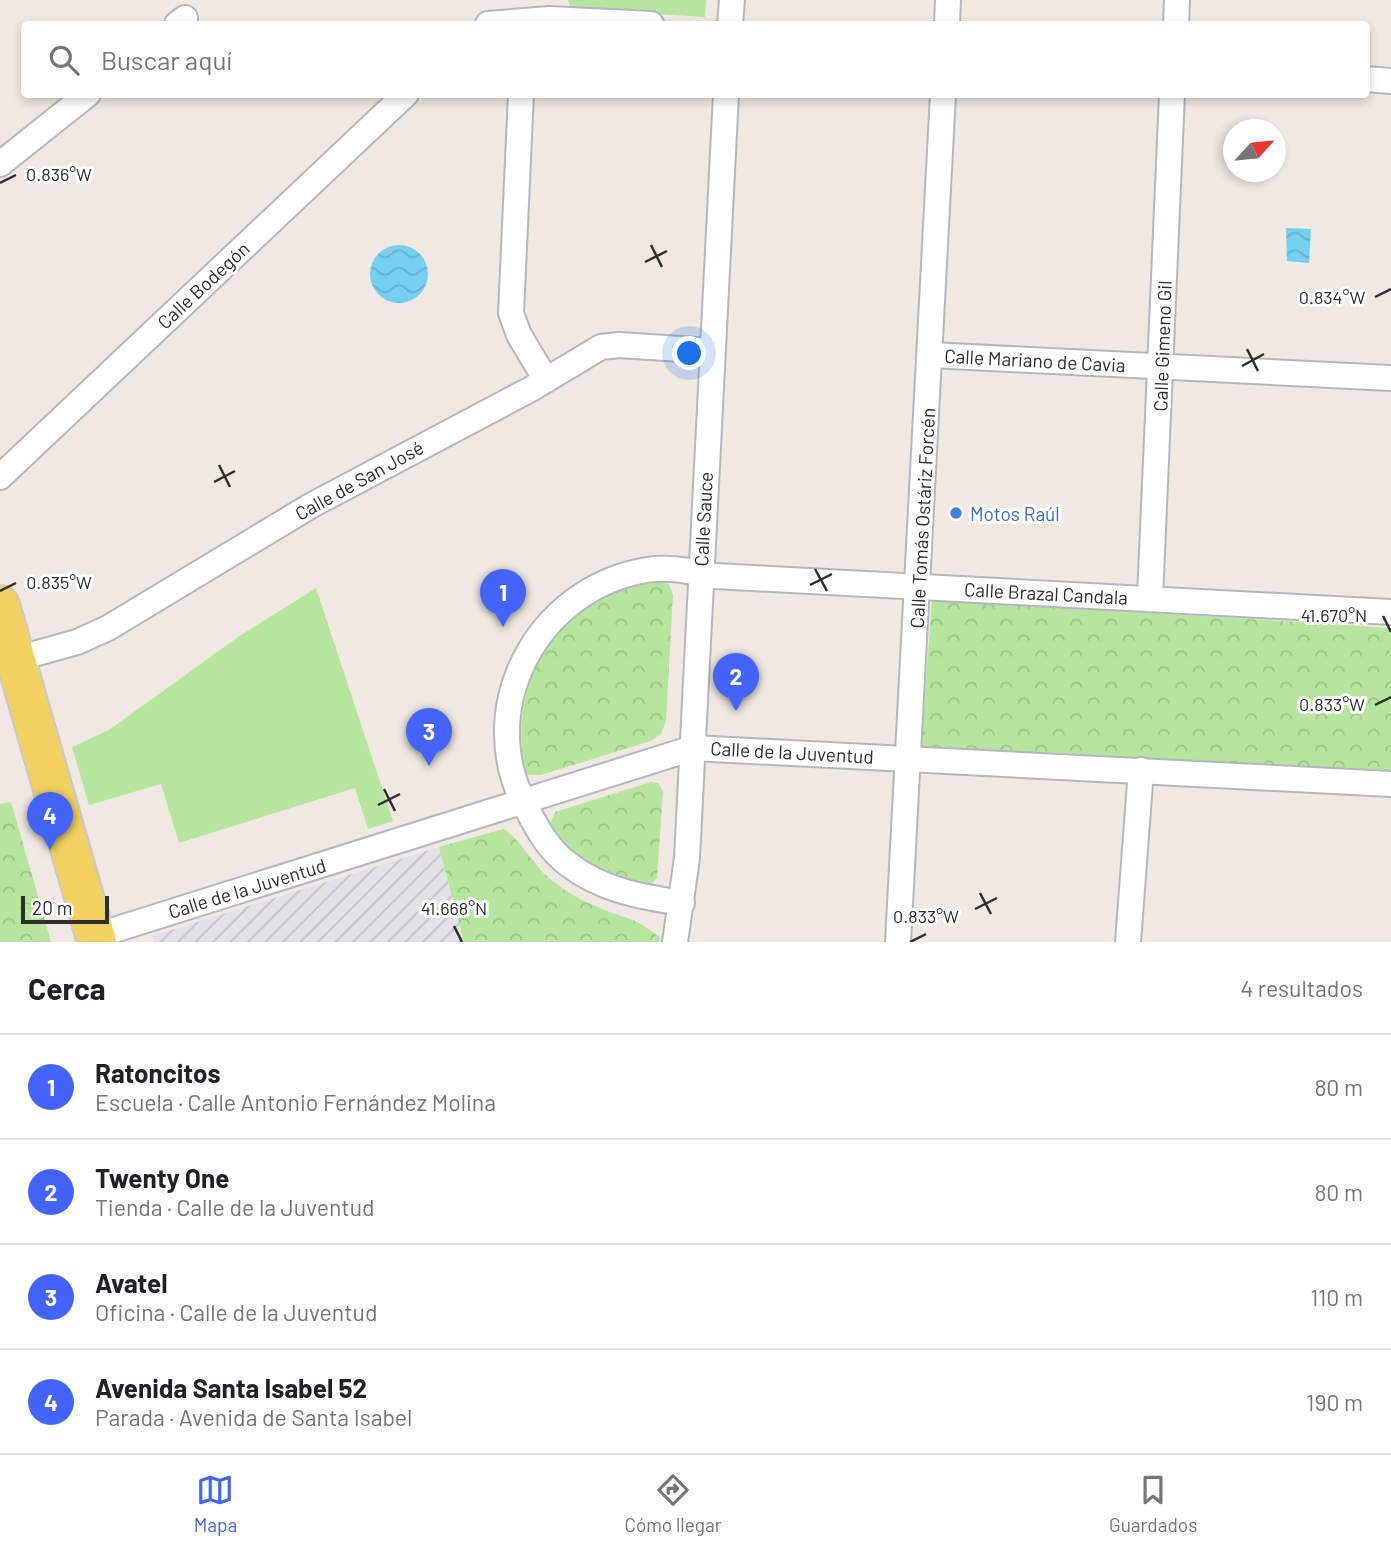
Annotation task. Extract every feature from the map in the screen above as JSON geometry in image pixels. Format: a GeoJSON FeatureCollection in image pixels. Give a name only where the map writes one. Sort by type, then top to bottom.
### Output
{"type":"FeatureCollection","features":[{"type":"Feature","properties":{"kind":"main road"},"geometry":{"type":"LineString","coordinates":[[0,605],[96,939]]}},
{"type":"Feature","properties":{"kind":"street"},"geometry":{"type":"LineString","coordinates":[[730,21],[732,0]]}},
{"type":"Feature","properties":{"kind":"street"},"geometry":{"type":"LineString","coordinates":[[947,21],[948,0]]}},
{"type":"Feature","properties":{"kind":"street"},"geometry":{"type":"LineString","coordinates":[[1176,21],[1177,0]]}},
{"type":"Feature","properties":{"kind":"street"},"geometry":{"type":"LineString","coordinates":[[1370,79],[1391,81]]}},
{"type":"Feature","properties":{"kind":"street"},"geometry":{"type":"LineString","coordinates":[[0,164],[83,98]]}},
{"type":"Feature","properties":{"kind":"street","name":"Calle Bodegón"},"geometry":{"type":"LineString","coordinates":[[0,477],[403,98]]}},
{"type":"Feature","properties":{"kind":"street"},"geometry":{"type":"LineString","coordinates":[[521,98],[510,306],[513,324],[546,380]]}},
{"type":"Feature","properties":{"kind":"street","name":"Calle Sauce"},"geometry":{"type":"LineString","coordinates":[[676,942],[682,903],[693,748],[726,98]]}},
{"type":"Feature","properties":{"kind":"street","name":"Calle Tomás Ostáriz Forcén"},"geometry":{"type":"LineString","coordinates":[[898,942],[919,586],[943,98]]}},
{"type":"Feature","properties":{"kind":"street","name":"Calle Gimeno Gil"},"geometry":{"type":"LineString","coordinates":[[1150,598],[1172,98]]}},
{"type":"Feature","properties":{"kind":"street","name":"Calle de San José"},"geometry":{"type":"LineString","coordinates":[[16,659],[78,642],[108,628],[312,505],[609,345],[712,351]]}},
{"type":"Feature","properties":{"kind":"street","name":"Calle Mariano de Cavia"},"geometry":{"type":"LineString","coordinates":[[930,355],[1391,378]]}},
{"type":"Feature","properties":{"kind":"street","name":"Calle Brazal Candala"},"geometry":{"type":"LineString","coordinates":[[682,903],[626,893],[579,872],[548,845],[522,802],[508,763],[506,720],[517,673],[529,649],[543,629],[560,613],[593,589],[624,576],[671,569],[919,586],[1391,611]]}},
{"type":"Feature","properties":{"kind":"street","name":"Calle de la Juventud"},"geometry":{"type":"LineString","coordinates":[[96,939],[693,748],[1391,784]]}},
{"type":"Feature","properties":{"kind":"street"},"geometry":{"type":"LineString","coordinates":[[1128,942],[1141,770]]}},
{"type":"Feature","properties":{"kind":"shaded area"},"geometry":{"type":"Polygon","coordinates":[[[439,847],[464,942],[154,942],[152,936],[439,847]]]}},
{"type":"Feature","properties":{"kind":"green space"},"geometry":{"type":"Polygon","coordinates":[[[568,0],[706,0],[705,17],[571,9],[568,0]]]}},
{"type":"Feature","properties":{"kind":"green space"},"geometry":{"type":"Polygon","coordinates":[[[662,582],[669,584],[673,595],[666,721],[661,734],[651,741],[541,775],[528,775],[524,771],[521,735],[525,702],[534,671],[548,643],[569,620],[594,602],[626,589],[662,582]]]}},
{"type":"Feature","properties":{"kind":"green space"},"geometry":{"type":"Polygon","coordinates":[[[316,588],[393,821],[368,829],[355,788],[179,843],[161,784],[89,805],[72,747],[109,730],[238,637],[316,588]]]}},
{"type":"Feature","properties":{"kind":"green space"},"geometry":{"type":"Polygon","coordinates":[[[932,599],[1391,628],[1391,777],[921,748],[932,599]]]}},
{"type":"Feature","properties":{"kind":"green space"},"geometry":{"type":"Polygon","coordinates":[[[651,782],[658,783],[663,791],[657,878],[651,884],[623,880],[594,867],[568,848],[550,825],[555,812],[651,782]]]}},
{"type":"Feature","properties":{"kind":"green space"},"geometry":{"type":"Polygon","coordinates":[[[11,802],[51,942],[0,942],[0,804],[11,802]]]}},
{"type":"Feature","properties":{"kind":"green space"},"geometry":{"type":"Polygon","coordinates":[[[503,829],[514,837],[542,871],[557,884],[587,902],[639,923],[660,937],[659,942],[464,942],[439,847],[503,829]]]}},
{"type":"Feature","properties":{"kind":"water"},"geometry":{"type":"Polygon","coordinates":[[[1286,228],[1311,229],[1309,263],[1287,261],[1286,228]]]}},
{"type":"Feature","properties":{"kind":"water"},"geometry":{"type":"Polygon","coordinates":[[[393,245],[405,245],[420,253],[428,268],[428,280],[420,295],[405,303],[393,303],[378,295],[370,280],[370,268],[378,253],[393,245]]]}},
{"type":"Feature","properties":{"kind":"place","name":"Motos Raúl"},"geometry":{"type":"Point","coordinates":[956,513]}},
{"type":"Feature","properties":{"kind":"place","name":"Ratoncitos"},"geometry":{"type":"Point","coordinates":[503,627]}},
{"type":"Feature","properties":{"kind":"place","name":"Twenty One"},"geometry":{"type":"Point","coordinates":[736,711]}},
{"type":"Feature","properties":{"kind":"place","name":"Avatel"},"geometry":{"type":"Point","coordinates":[429,766]}},
{"type":"Feature","properties":{"kind":"place","name":"Avenida Santa Isabel 52"},"geometry":{"type":"Point","coordinates":[50,850]}}]}
